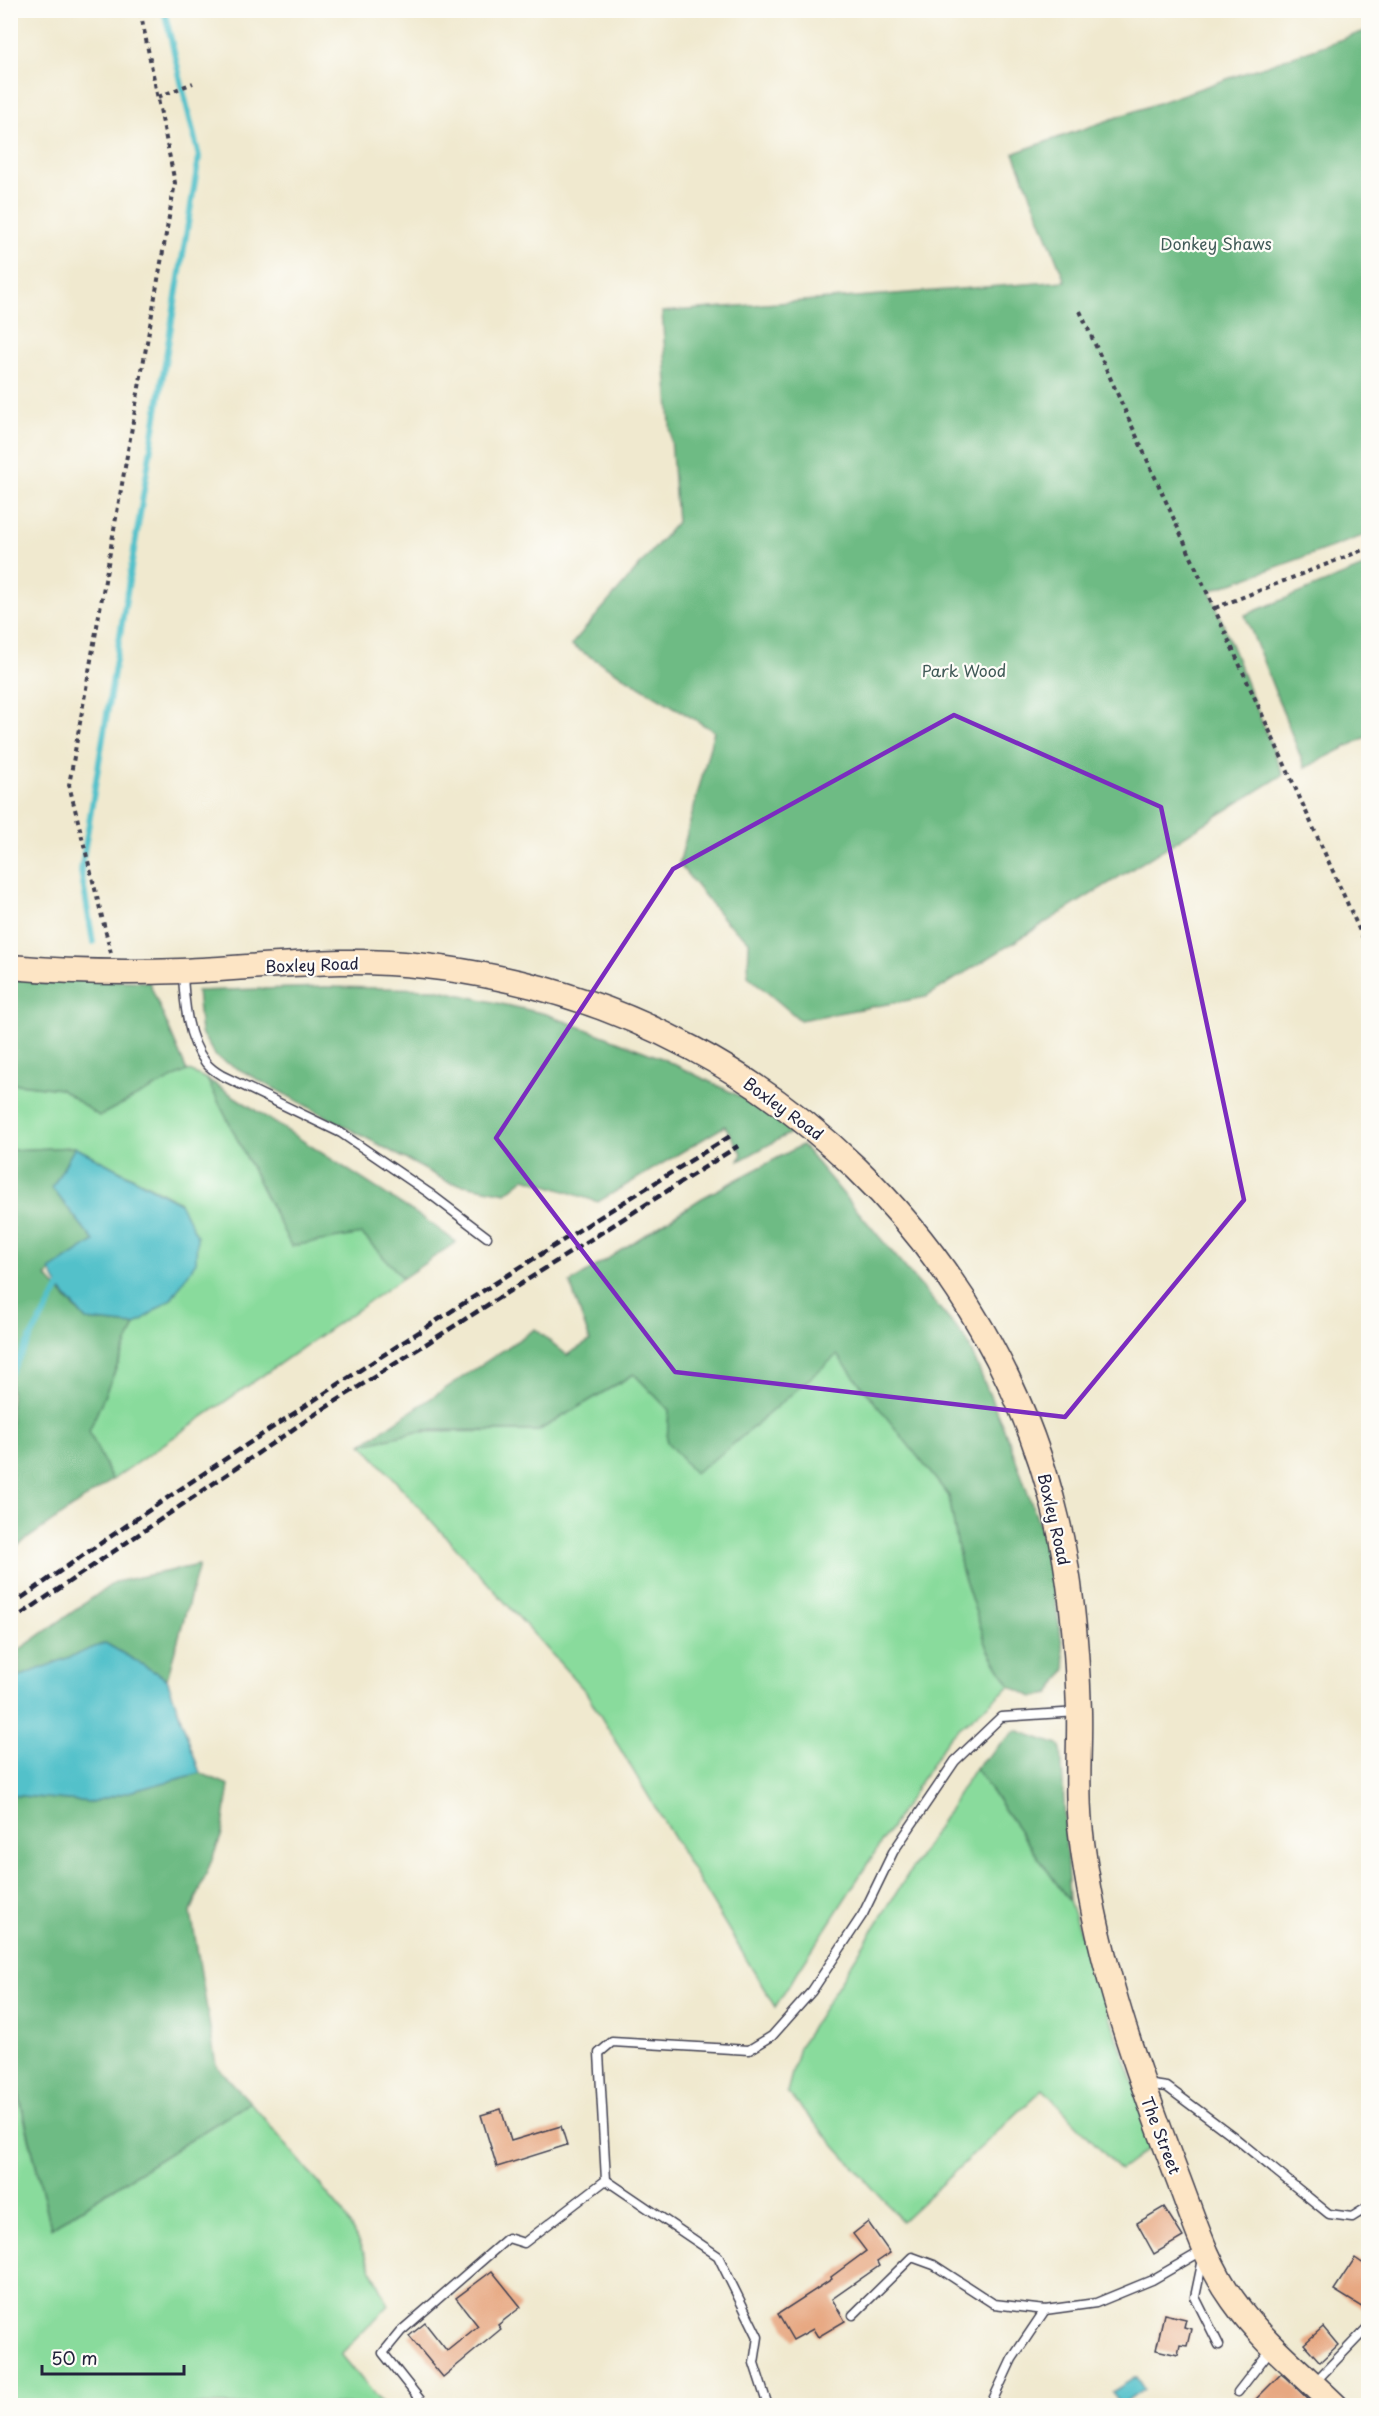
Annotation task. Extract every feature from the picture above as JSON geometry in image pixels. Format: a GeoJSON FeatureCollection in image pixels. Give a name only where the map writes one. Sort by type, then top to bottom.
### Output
{"type":"FeatureCollection","features":[{"type":"Feature","properties":{"kind":"street","name":"Boxley Road"},"geometry":{"type":"LineString","coordinates":[[10,967],[116,972],[376,962],[455,971],[539,988],[588,1002],[654,1029],[712,1059],[787,1108],[832,1143],[873,1184],[923,1241],[963,1298],[1010,1378],[1043,1465],[1058,1521],[1075,1644],[1079,1712],[1079,1819]]}},
{"type":"Feature","properties":{"kind":"street","name":"The Street"},"geometry":{"type":"LineString","coordinates":[[1079,1819],[1095,1925],[1118,2012],[1142,2083],[1206,2249],[1230,2297],[1250,2323],[1336,2406]]}},
{"type":"Feature","properties":{"kind":"lane"},"geometry":{"type":"LineString","coordinates":[[183,971],[184,1003],[187,1016],[207,1064],[221,1075],[341,1133],[429,1193],[487,1237]]}},
{"type":"Feature","properties":{"kind":"lane"},"geometry":{"type":"LineString","coordinates":[[606,2180],[599,2053],[612,2042],[749,2050],[772,2036],[812,1991],[863,1914],[893,1852],[955,1761],[1001,1717],[1079,1712]]}},
{"type":"Feature","properties":{"kind":"lane"},"geometry":{"type":"LineString","coordinates":[[1142,2083],[1167,2087],[1329,2214],[1352,2217],[1368,2207]]}},
{"type":"Feature","properties":{"kind":"lane"},"geometry":{"type":"LineString","coordinates":[[425,2406],[383,2353],[400,2331],[508,2238],[524,2243],[606,2180]]}},
{"type":"Feature","properties":{"kind":"lane"},"geometry":{"type":"LineString","coordinates":[[606,2180],[718,2256],[758,2337],[754,2363],[768,2406]]}},
{"type":"Feature","properties":{"kind":"lane"},"geometry":{"type":"LineString","coordinates":[[853,2315],[912,2257],[934,2265],[994,2304],[1045,2310],[1096,2302],[1152,2280],[1206,2249]]}},
{"type":"Feature","properties":{"kind":"lane"},"geometry":{"type":"LineString","coordinates":[[1206,2249],[1195,2297],[1219,2345]]}},
{"type":"Feature","properties":{"kind":"lane"},"geometry":{"type":"LineString","coordinates":[[990,2406],[1012,2360],[1045,2310]]}},
{"type":"Feature","properties":{"kind":"lane"},"geometry":{"type":"LineString","coordinates":[[1314,2384],[1368,2327]]}},
{"type":"Feature","properties":{"kind":"lane"},"geometry":{"type":"LineString","coordinates":[[1238,2392],[1274,2345]]}},
{"type":"Feature","properties":{"kind":"path"},"geometry":{"type":"LineString","coordinates":[[116,972],[69,785],[175,183],[140,10]]}},
{"type":"Feature","properties":{"kind":"path"},"geometry":{"type":"LineString","coordinates":[[158,97],[193,83]]}},
{"type":"Feature","properties":{"kind":"path"},"geometry":{"type":"LineString","coordinates":[[1080,311],[1368,949]]}},
{"type":"Feature","properties":{"kind":"path"},"geometry":{"type":"LineString","coordinates":[[1215,608],[1368,548]]}},
{"type":"Feature","properties":{"kind":"highlighted area"},"geometry":{"type":"Polygon","coordinates":[[[954,715],[1161,807],[1244,1200],[1065,1417],[675,1372],[496,1138],[673,869],[954,715]]]}},
{"type":"Feature","properties":{"kind":"green space","name":"Park Wood"},"geometry":{"type":"Polygon","coordinates":[[[1368,30],[1368,534],[1210,591],[1283,775],[926,997],[800,1020],[748,976],[749,941],[725,921],[679,864],[714,731],[571,645],[677,522],[662,312],[1065,281],[1014,153],[1368,30]]]}},
{"type":"Feature","properties":{"kind":"green space"},"geometry":{"type":"Polygon","coordinates":[[[1368,565],[1368,736],[1305,768],[1245,615],[1368,565]]]}},
{"type":"Feature","properties":{"kind":"green space"},"geometry":{"type":"Polygon","coordinates":[[[11,976],[149,982],[187,1071],[99,1116],[61,1089],[11,1083],[11,976]]]}},
{"type":"Feature","properties":{"kind":"green space"},"geometry":{"type":"Polygon","coordinates":[[[325,987],[435,989],[546,1014],[659,1057],[743,1098],[796,1130],[739,1161],[742,1153],[725,1126],[598,1202],[525,1178],[506,1193],[448,1182],[216,1057],[201,1033],[197,991],[325,987]]]}},
{"type":"Feature","properties":{"kind":"green space"},"geometry":{"type":"Polygon","coordinates":[[[187,1070],[207,1079],[291,1246],[362,1234],[403,1278],[112,1480],[89,1431],[135,1325],[172,1298],[180,1202],[75,1147],[11,1150],[11,1083],[61,1089],[99,1116],[187,1070]]]}},
{"type":"Feature","properties":{"kind":"green space"},"geometry":{"type":"Polygon","coordinates":[[[207,1079],[426,1220],[456,1242],[403,1278],[362,1234],[291,1246],[207,1079]]]}},
{"type":"Feature","properties":{"kind":"green space"},"geometry":{"type":"Polygon","coordinates":[[[802,1145],[967,1341],[1011,1446],[1047,1547],[1066,1669],[1050,1694],[1033,1697],[1010,1686],[988,1649],[962,1571],[949,1496],[837,1355],[724,1452],[694,1473],[667,1442],[669,1410],[634,1374],[538,1431],[426,1430],[362,1444],[535,1329],[567,1355],[590,1341],[570,1283],[702,1198],[802,1145]]]}},
{"type":"Feature","properties":{"kind":"green space"},"geometry":{"type":"Polygon","coordinates":[[[75,1147],[52,1188],[94,1241],[46,1276],[86,1320],[135,1325],[89,1431],[112,1480],[11,1550],[11,1150],[75,1147]]]}},
{"type":"Feature","properties":{"kind":"green space"},"geometry":{"type":"Polygon","coordinates":[[[837,1354],[949,1496],[962,1571],[988,1649],[1010,1686],[950,1736],[775,2007],[586,1692],[362,1444],[418,1432],[538,1431],[634,1374],[669,1410],[667,1442],[724,1452],[837,1354]]]}},
{"type":"Feature","properties":{"kind":"green space"},"geometry":{"type":"Polygon","coordinates":[[[199,1565],[167,1679],[105,1643],[19,1677],[19,1650],[115,1582],[199,1565]]]}},
{"type":"Feature","properties":{"kind":"green space"},"geometry":{"type":"Polygon","coordinates":[[[1016,1730],[1061,1746],[1069,1901],[975,1768],[1016,1730]]]}},
{"type":"Feature","properties":{"kind":"green space"},"geometry":{"type":"Polygon","coordinates":[[[975,1768],[1069,1901],[1155,2144],[1120,2170],[1043,2089],[902,2221],[787,2092],[799,2047],[975,1768]]]}},
{"type":"Feature","properties":{"kind":"green space"},"geometry":{"type":"Polygon","coordinates":[[[200,1773],[229,1785],[222,1834],[191,1912],[216,2065],[250,2102],[51,2228],[11,2060],[10,1795],[91,1802],[200,1773]]]}},
{"type":"Feature","properties":{"kind":"green space"},"geometry":{"type":"Polygon","coordinates":[[[10,2060],[51,2228],[250,2102],[344,2213],[389,2305],[341,2354],[383,2405],[11,2405],[10,2060]]]}},
{"type":"Feature","properties":{"kind":"water"},"geometry":{"type":"Polygon","coordinates":[[[75,1147],[180,1203],[197,1236],[196,1262],[172,1298],[135,1325],[86,1320],[59,1288],[50,1270],[94,1241],[52,1188],[75,1147]]]}},
{"type":"Feature","properties":{"kind":"water"},"geometry":{"type":"Polygon","coordinates":[[[105,1643],[167,1679],[200,1773],[91,1802],[11,1795],[11,1675],[19,1677],[105,1643]]]}},
{"type":"Feature","properties":{"kind":"water"},"geometry":{"type":"Polygon","coordinates":[[[1136,2377],[1144,2389],[1122,2405],[1112,2392],[1136,2377]]]}},
{"type":"Feature","properties":{"kind":"building"},"geometry":{"type":"Polygon","coordinates":[[[501,2109],[511,2141],[561,2126],[567,2145],[497,2167],[481,2115],[501,2109]]]}},
{"type":"Feature","properties":{"kind":"building"},"geometry":{"type":"Polygon","coordinates":[[[1164,2207],[1183,2237],[1154,2254],[1137,2223],[1164,2207]]]}},
{"type":"Feature","properties":{"kind":"building"},"geometry":{"type":"Polygon","coordinates":[[[868,2222],[890,2253],[877,2262],[879,2266],[832,2299],[845,2321],[818,2337],[813,2329],[793,2340],[778,2314],[832,2279],[831,2277],[866,2251],[853,2234],[868,2222]]]}},
{"type":"Feature","properties":{"kind":"building"},"geometry":{"type":"Polygon","coordinates":[[[1355,2258],[1368,2267],[1368,2311],[1334,2290],[1355,2258]]]}},
{"type":"Feature","properties":{"kind":"building"},"geometry":{"type":"Polygon","coordinates":[[[492,2271],[521,2307],[498,2325],[501,2329],[443,2377],[409,2336],[425,2323],[447,2351],[478,2326],[456,2298],[492,2271]]]}},
{"type":"Feature","properties":{"kind":"building"},"geometry":{"type":"Polygon","coordinates":[[[1164,2314],[1186,2319],[1184,2327],[1191,2329],[1187,2346],[1180,2345],[1178,2355],[1156,2350],[1164,2314]]]}},
{"type":"Feature","properties":{"kind":"building"},"geometry":{"type":"Polygon","coordinates":[[[1323,2327],[1338,2345],[1320,2362],[1304,2344],[1323,2327]]]}},
{"type":"Feature","properties":{"kind":"building"},"geometry":{"type":"Polygon","coordinates":[[[1281,2374],[1286,2378],[1315,2406],[1249,2406],[1281,2374]]]}},
{"type":"Feature","properties":{"kind":"waterway"},"geometry":{"type":"LineString","coordinates":[[93,942],[81,871],[199,157],[164,10]]}},
{"type":"Feature","properties":{"kind":"waterway"},"geometry":{"type":"LineString","coordinates":[[10,1374],[59,1288]]}},
{"type":"Feature","properties":{"kind":"railway"},"geometry":{"type":"LineString","coordinates":[[10,1606],[188,1484],[368,1365],[732,1135]]}},
{"type":"Feature","properties":{"kind":"railway"},"geometry":{"type":"LineString","coordinates":[[10,1622],[311,1417],[738,1146]]}},
{"type":"Feature","properties":{"kind":"park label","name":"Donkey Shaws"},"geometry":{"type":"Point","coordinates":[1216,243]}}]}
